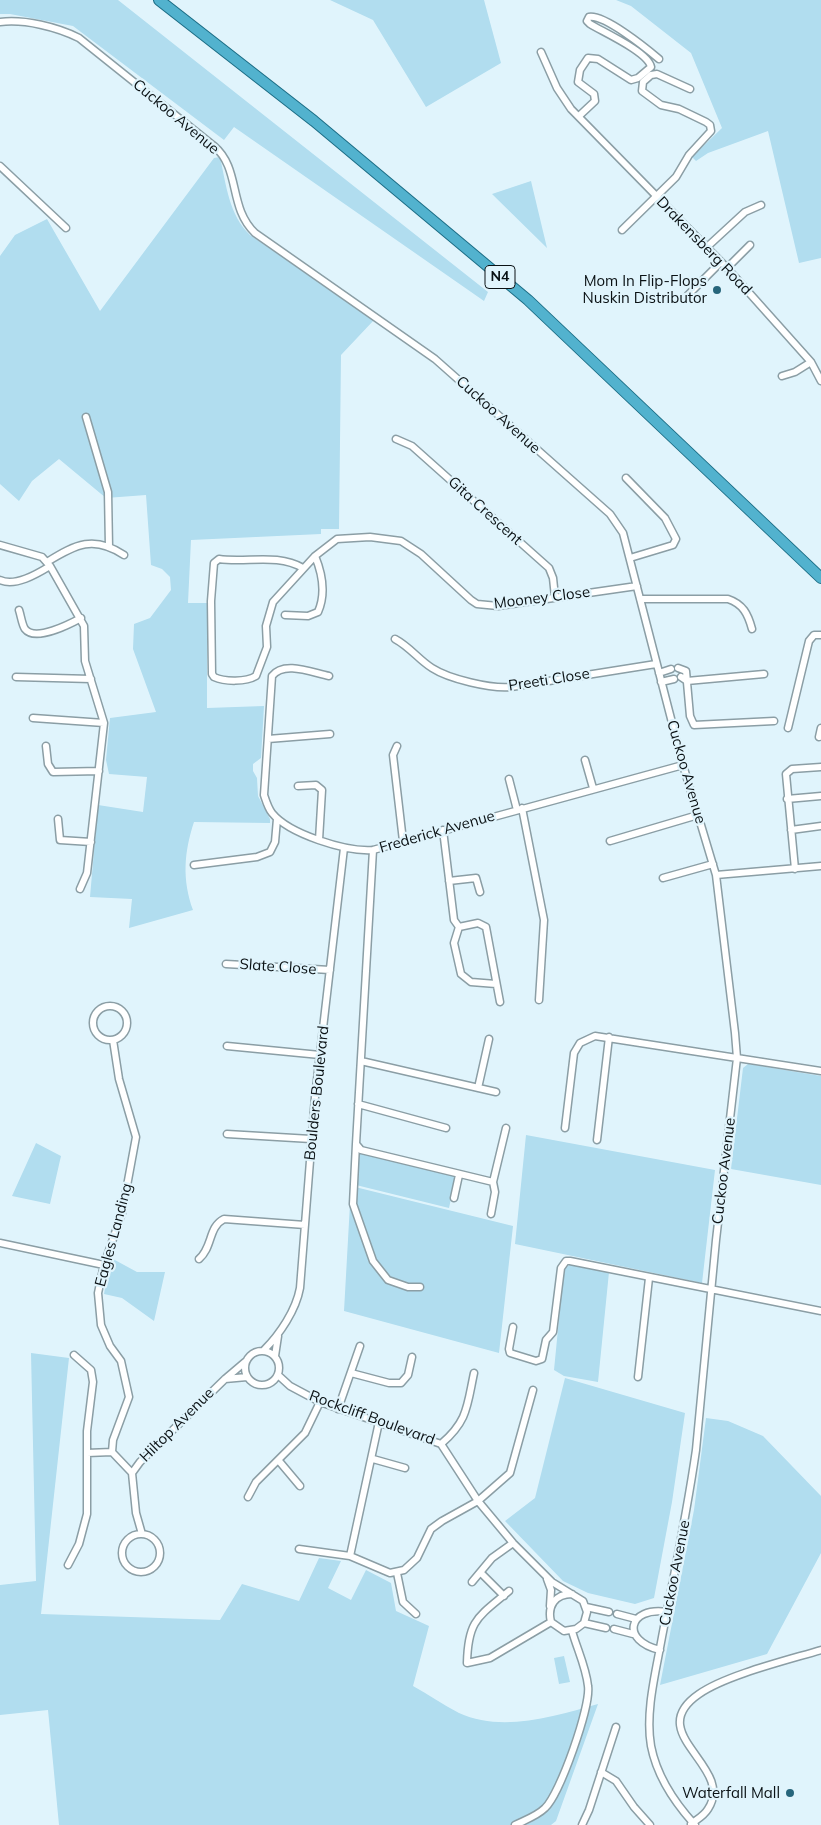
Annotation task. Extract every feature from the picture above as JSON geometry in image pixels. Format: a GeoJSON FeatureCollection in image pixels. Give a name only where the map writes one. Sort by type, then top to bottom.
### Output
{"type":"FeatureCollection","features":[{"type":"Feature","properties":{"kind":"highway","name":"N4"},"geometry":{"type":"LineString","coordinates":[[159,0],[314,121],[528,300],[821,578]]}},
{"type":"Feature","properties":{"kind":"street"},"geometry":{"type":"LineString","coordinates":[[579,116],[595,101],[594,94],[578,82],[580,70],[588,58],[598,59],[631,80],[638,78],[651,67],[649,61],[621,41],[590,24],[587,21],[589,17],[593,16],[605,22],[659,58]]}},
{"type":"Feature","properties":{"kind":"street","name":"Cuckoo Avenue"},"geometry":{"type":"LineString","coordinates":[[1,20],[60,30],[79,38],[218,150],[227,162],[240,214],[247,225],[448,369],[615,520],[623,533],[683,765],[716,876],[722,914],[737,1058],[702,1404],[691,1490],[660,1650],[652,1703],[651,1744],[655,1761],[666,1787],[692,1824]]}},
{"type":"Feature","properties":{"kind":"street","name":"Drakensberg Road"},"geometry":{"type":"LineString","coordinates":[[541,52],[561,95],[579,116],[721,262],[811,362],[821,381]]}},
{"type":"Feature","properties":{"kind":"street"},"geometry":{"type":"LineString","coordinates":[[622,230],[676,177],[689,155],[709,135],[710,125],[684,111],[657,103],[644,94],[642,86],[646,78],[657,74],[690,88]]}},
{"type":"Feature","properties":{"kind":"street"},"geometry":{"type":"LineString","coordinates":[[0,166],[66,228]]}},
{"type":"Feature","properties":{"kind":"street"},"geometry":{"type":"LineString","coordinates":[[707,247],[745,212],[761,205]]}},
{"type":"Feature","properties":{"kind":"street"},"geometry":{"type":"LineString","coordinates":[[726,268],[750,245]]}},
{"type":"Feature","properties":{"kind":"street"},"geometry":{"type":"LineString","coordinates":[[688,295],[721,262]]}},
{"type":"Feature","properties":{"kind":"street"},"geometry":{"type":"LineString","coordinates":[[782,376],[795,372],[811,362]]}},
{"type":"Feature","properties":{"kind":"street"},"geometry":{"type":"LineString","coordinates":[[86,417],[108,492],[109,547]]}},
{"type":"Feature","properties":{"kind":"street","name":"Gita Crescent"},"geometry":{"type":"LineString","coordinates":[[396,439],[412,446],[549,568],[553,578],[555,597]]}},
{"type":"Feature","properties":{"kind":"street"},"geometry":{"type":"LineString","coordinates":[[626,478],[665,518],[676,539],[673,544],[630,558]]}},
{"type":"Feature","properties":{"kind":"street","name":"Mooney Close"},"geometry":{"type":"LineString","coordinates":[[302,568],[284,561],[270,560],[219,559],[214,563],[211,601],[212,674],[214,677],[230,680],[252,678],[259,671],[266,647],[266,626],[270,608],[302,568],[314,556],[338,539],[370,537],[392,539],[411,546],[439,573],[477,604],[498,606],[637,586]]}},
{"type":"Feature","properties":{"kind":"street"},"geometry":{"type":"LineString","coordinates":[[0,580],[4,582],[18,580],[79,544],[87,543],[109,547],[124,555]]}},
{"type":"Feature","properties":{"kind":"street"},"geometry":{"type":"LineString","coordinates":[[0,545],[35,554],[48,564],[84,626],[85,661],[104,722],[87,872],[80,889]]}},
{"type":"Feature","properties":{"kind":"street"},"geometry":{"type":"LineString","coordinates":[[285,615],[314,615],[320,607],[322,577],[314,556]]}},
{"type":"Feature","properties":{"kind":"street"},"geometry":{"type":"LineString","coordinates":[[640,600],[728,599],[736,602],[744,610],[752,629]]}},
{"type":"Feature","properties":{"kind":"street"},"geometry":{"type":"LineString","coordinates":[[20,610],[24,627],[27,631],[33,633],[50,632],[81,618]]}},
{"type":"Feature","properties":{"kind":"street"},"geometry":{"type":"LineString","coordinates":[[788,728],[809,641],[814,635],[821,635]]}},
{"type":"Feature","properties":{"kind":"street","name":"Preeti Close"},"geometry":{"type":"LineString","coordinates":[[395,639],[406,645],[436,670],[492,687],[511,687],[656,664]]}},
{"type":"Feature","properties":{"kind":"street"},"geometry":{"type":"LineString","coordinates":[[194,865],[257,857],[270,852],[275,842],[278,819],[267,806],[264,795],[271,681],[274,673],[284,669],[295,668],[329,676]]}},
{"type":"Feature","properties":{"kind":"street"},"geometry":{"type":"LineString","coordinates":[[659,673],[675,668],[684,669],[681,679],[694,725],[774,721]]}},
{"type":"Feature","properties":{"kind":"street"},"geometry":{"type":"LineString","coordinates":[[661,682],[764,674]]}},
{"type":"Feature","properties":{"kind":"street"},"geometry":{"type":"LineString","coordinates":[[16,678],[91,679]]}},
{"type":"Feature","properties":{"kind":"street"},"geometry":{"type":"LineString","coordinates":[[33,718],[104,722]]}},
{"type":"Feature","properties":{"kind":"street"},"geometry":{"type":"LineString","coordinates":[[819,737],[821,728]]}},
{"type":"Feature","properties":{"kind":"street"},"geometry":{"type":"LineString","coordinates":[[268,739],[330,734]]}},
{"type":"Feature","properties":{"kind":"street"},"geometry":{"type":"LineString","coordinates":[[46,746],[50,770],[53,772],[98,771]]}},
{"type":"Feature","properties":{"kind":"street"},"geometry":{"type":"LineString","coordinates":[[397,746],[393,755],[403,841]]}},
{"type":"Feature","properties":{"kind":"street"},"geometry":{"type":"LineString","coordinates":[[585,760],[593,788]]}},
{"type":"Feature","properties":{"kind":"street","name":"Frederick Avenue"},"geometry":{"type":"LineString","coordinates":[[278,819],[319,840],[344,848],[373,850],[593,788],[683,765]]}},
{"type":"Feature","properties":{"kind":"street"},"geometry":{"type":"LineString","coordinates":[[795,869],[785,778],[789,770],[821,767]]}},
{"type":"Feature","properties":{"kind":"street"},"geometry":{"type":"LineString","coordinates":[[509,779],[520,809],[544,920],[538,1000]]}},
{"type":"Feature","properties":{"kind":"street"},"geometry":{"type":"LineString","coordinates":[[298,786],[316,785],[322,790],[319,840]]}},
{"type":"Feature","properties":{"kind":"street"},"geometry":{"type":"LineString","coordinates":[[787,799],[821,796]]}},
{"type":"Feature","properties":{"kind":"street"},"geometry":{"type":"LineString","coordinates":[[610,841],[698,815]]}},
{"type":"Feature","properties":{"kind":"street"},"geometry":{"type":"LineString","coordinates":[[58,819],[60,840],[91,842]]}},
{"type":"Feature","properties":{"kind":"street"},"geometry":{"type":"LineString","coordinates":[[791,830],[821,826]]}},
{"type":"Feature","properties":{"kind":"street"},"geometry":{"type":"LineString","coordinates":[[443,830],[454,920],[460,926]]}},
{"type":"Feature","properties":{"kind":"street","name":"Boulders Boulevard"},"geometry":{"type":"LineString","coordinates":[[264,1350],[279,1332],[299,1296],[311,1139],[344,848]]}},
{"type":"Feature","properties":{"kind":"street"},"geometry":{"type":"LineString","coordinates":[[373,850],[353,1204],[373,1261],[388,1280],[408,1286],[420,1287]]}},
{"type":"Feature","properties":{"kind":"street"},"geometry":{"type":"LineString","coordinates":[[663,878],[713,864]]}},
{"type":"Feature","properties":{"kind":"street"},"geometry":{"type":"LineString","coordinates":[[716,876],[821,866]]}},
{"type":"Feature","properties":{"kind":"street"},"geometry":{"type":"LineString","coordinates":[[449,881],[476,878],[480,892]]}},
{"type":"Feature","properties":{"kind":"street"},"geometry":{"type":"LineString","coordinates":[[460,926],[478,923],[486,927],[500,1002]]}},
{"type":"Feature","properties":{"kind":"street"},"geometry":{"type":"LineString","coordinates":[[460,926],[454,943],[461,974],[472,982],[496,984]]}},
{"type":"Feature","properties":{"kind":"street","name":"Slate Close"},"geometry":{"type":"LineString","coordinates":[[226,964],[330,970]]}},
{"type":"Feature","properties":{"kind":"street"},"geometry":{"type":"LineString","coordinates":[[107,1006],[117,1007],[126,1018],[125,1032],[113,1040],[100,1036],[93,1024],[99,1011],[107,1006]]}},
{"type":"Feature","properties":{"kind":"street"},"geometry":{"type":"LineString","coordinates":[[565,1128],[575,1049],[580,1043],[594,1036],[821,1071]]}},
{"type":"Feature","properties":{"kind":"street"},"geometry":{"type":"LineString","coordinates":[[597,1140],[609,1038]]}},
{"type":"Feature","properties":{"kind":"street"},"geometry":{"type":"LineString","coordinates":[[478,1088],[489,1039]]}},
{"type":"Feature","properties":{"kind":"street","name":"Eagles Landing"},"geometry":{"type":"LineString","coordinates":[[112,1452],[113,1440],[129,1396],[124,1369],[105,1337],[98,1316],[99,1284],[122,1213],[136,1138],[119,1079],[113,1040]]}},
{"type":"Feature","properties":{"kind":"street"},"geometry":{"type":"LineString","coordinates":[[226,1046],[320,1055]]}},
{"type":"Feature","properties":{"kind":"street"},"geometry":{"type":"LineString","coordinates":[[362,1061],[496,1092]]}},
{"type":"Feature","properties":{"kind":"street"},"geometry":{"type":"LineString","coordinates":[[358,1104],[446,1128]]}},
{"type":"Feature","properties":{"kind":"street"},"geometry":{"type":"LineString","coordinates":[[491,1214],[495,1192],[493,1182],[506,1128]]}},
{"type":"Feature","properties":{"kind":"street"},"geometry":{"type":"LineString","coordinates":[[227,1134],[311,1139]]}},
{"type":"Feature","properties":{"kind":"street"},"geometry":{"type":"LineString","coordinates":[[356,1144],[361,1150],[493,1182]]}},
{"type":"Feature","properties":{"kind":"street"},"geometry":{"type":"LineString","coordinates":[[454,1198],[460,1175]]}},
{"type":"Feature","properties":{"kind":"street"},"geometry":{"type":"LineString","coordinates":[[199,1259],[209,1247],[215,1226],[224,1219],[305,1225]]}},
{"type":"Feature","properties":{"kind":"street"},"geometry":{"type":"LineString","coordinates":[[0,1243],[104,1265]]}},
{"type":"Feature","properties":{"kind":"street"},"geometry":{"type":"LineString","coordinates":[[513,1327],[510,1353],[536,1360],[542,1359],[546,1340],[553,1332],[561,1268],[566,1261],[821,1311]]}},
{"type":"Feature","properties":{"kind":"street"},"geometry":{"type":"LineString","coordinates":[[638,1377],[649,1278]]}},
{"type":"Feature","properties":{"kind":"street","name":"Boulders Boulevard"},"geometry":{"type":"LineString","coordinates":[[275,1356],[279,1332]]}},
{"type":"Feature","properties":{"kind":"street"},"geometry":{"type":"LineString","coordinates":[[338,1409],[360,1346]]}},
{"type":"Feature","properties":{"kind":"street"},"geometry":{"type":"LineString","coordinates":[[264,1350],[275,1356],[278,1363],[278,1375],[272,1382]]}},
{"type":"Feature","properties":{"kind":"street","name":"Hiltop Avenue"},"geometry":{"type":"LineString","coordinates":[[132,1473],[140,1462],[245,1362],[251,1354],[264,1350]]}},
{"type":"Feature","properties":{"kind":"street"},"geometry":{"type":"LineString","coordinates":[[68,1565],[79,1544],[88,1514],[87,1453],[93,1376],[91,1370],[74,1355]]}},
{"type":"Feature","properties":{"kind":"street"},"geometry":{"type":"LineString","coordinates":[[351,1373],[389,1383],[401,1383],[408,1375],[412,1357]]}},
{"type":"Feature","properties":{"kind":"street"},"geometry":{"type":"LineString","coordinates":[[245,1362],[247,1378]]}},
{"type":"Feature","properties":{"kind":"street"},"geometry":{"type":"LineString","coordinates":[[441,1444],[454,1432],[462,1421],[474,1373]]}},
{"type":"Feature","properties":{"kind":"street","name":"Rockcliff Boulevard"},"geometry":{"type":"LineString","coordinates":[[278,1375],[290,1386],[320,1402],[441,1444],[478,1501],[512,1543],[552,1582],[572,1594]]}},
{"type":"Feature","properties":{"kind":"street","name":"Hiltop Avenue"},"geometry":{"type":"LineString","coordinates":[[225,1379],[247,1378],[258,1385],[272,1382]]}},
{"type":"Feature","properties":{"kind":"street","name":"Rockcliff Boulevard"},"geometry":{"type":"LineString","coordinates":[[272,1382],[290,1386]]}},
{"type":"Feature","properties":{"kind":"street"},"geometry":{"type":"LineString","coordinates":[[299,1549],[350,1556],[383,1572],[397,1573],[404,1570],[417,1558],[431,1529],[478,1501],[504,1480],[513,1468],[533,1390]]}},
{"type":"Feature","properties":{"kind":"street"},"geometry":{"type":"LineString","coordinates":[[248,1497],[256,1482],[305,1433],[320,1402]]}},
{"type":"Feature","properties":{"kind":"street"},"geometry":{"type":"LineString","coordinates":[[350,1556],[373,1459],[379,1422]]}},
{"type":"Feature","properties":{"kind":"street"},"geometry":{"type":"LineString","coordinates":[[87,1453],[112,1452],[132,1473],[136,1513],[142,1534]]}},
{"type":"Feature","properties":{"kind":"street"},"geometry":{"type":"LineString","coordinates":[[373,1459],[405,1468]]}},
{"type":"Feature","properties":{"kind":"street"},"geometry":{"type":"LineString","coordinates":[[278,1461],[300,1486]]}},
{"type":"Feature","properties":{"kind":"street"},"geometry":{"type":"LineString","coordinates":[[142,1534],[154,1539],[158,1544],[160,1556],[154,1567],[149,1570],[137,1571],[126,1565],[122,1553],[126,1542],[131,1537],[142,1534]]}},
{"type":"Feature","properties":{"kind":"street"},"geometry":{"type":"LineString","coordinates":[[472,1582],[492,1558],[512,1543]]}},
{"type":"Feature","properties":{"kind":"street"},"geometry":{"type":"LineString","coordinates":[[481,1572],[507,1593],[473,1624],[467,1641],[467,1663],[490,1658],[551,1622]]}},
{"type":"Feature","properties":{"kind":"street"},"geometry":{"type":"LineString","coordinates":[[542,1572],[551,1590],[551,1622],[561,1630],[572,1631],[584,1623],[606,1628]]}},
{"type":"Feature","properties":{"kind":"street"},"geometry":{"type":"LineString","coordinates":[[397,1573],[403,1602],[416,1614]]}},
{"type":"Feature","properties":{"kind":"street"},"geometry":{"type":"LineString","coordinates":[[550,1606],[561,1595],[572,1594],[578,1597],[586,1607],[609,1612]]}},
{"type":"Feature","properties":{"kind":"street"},"geometry":{"type":"LineString","coordinates":[[584,1623],[586,1607]]}},
{"type":"Feature","properties":{"kind":"street"},"geometry":{"type":"LineString","coordinates":[[617,1614],[636,1619],[649,1611],[667,1612]]}},
{"type":"Feature","properties":{"kind":"street"},"geometry":{"type":"LineString","coordinates":[[633,1634],[636,1619]]}},
{"type":"Feature","properties":{"kind":"street"},"geometry":{"type":"LineString","coordinates":[[614,1630],[633,1634],[643,1644],[660,1650]]}},
{"type":"Feature","properties":{"kind":"street"},"geometry":{"type":"LineString","coordinates":[[515,1825],[534,1816],[552,1800],[568,1763],[587,1703],[588,1686],[572,1631]]}},
{"type":"Feature","properties":{"kind":"street"},"geometry":{"type":"LineString","coordinates":[[692,1824],[707,1811],[712,1799],[713,1788],[709,1774],[682,1735],[680,1718],[687,1704],[708,1689],[750,1672],[821,1650]]}},
{"type":"Feature","properties":{"kind":"street"},"geometry":{"type":"LineString","coordinates":[[582,1825],[589,1810],[616,1727]]}},
{"type":"Feature","properties":{"kind":"street"},"geometry":{"type":"LineString","coordinates":[[601,1772],[616,1781],[634,1807],[650,1825]]}},
{"type":"Feature","properties":{"kind":"shaded area"},"geometry":{"type":"Polygon","coordinates":[[[0,0],[118,0],[488,292],[484,301],[234,127],[224,140],[73,26],[10,14],[0,14],[0,0]]]}},
{"type":"Feature","properties":{"kind":"shaded area"},"geometry":{"type":"Polygon","coordinates":[[[330,0],[484,0],[501,63],[426,107],[373,20],[330,0]]]}},
{"type":"Feature","properties":{"kind":"shaded area"},"geometry":{"type":"Polygon","coordinates":[[[616,0],[821,0],[821,258],[799,263],[768,131],[708,153],[696,161],[692,157],[722,128],[691,53],[631,6],[616,0]]]}},
{"type":"Feature","properties":{"kind":"shaded area"},"geometry":{"type":"Polygon","coordinates":[[[220,157],[229,199],[237,218],[250,235],[374,320],[341,355],[339,529],[321,529],[321,534],[191,540],[188,603],[207,603],[207,708],[264,706],[261,758],[253,764],[253,771],[257,778],[258,796],[270,819],[270,823],[194,822],[186,855],[187,888],[193,910],[129,928],[132,899],[90,897],[98,805],[143,812],[147,777],[109,774],[106,760],[110,718],[156,712],[133,649],[134,624],[150,618],[171,590],[170,577],[162,569],[151,565],[146,495],[106,498],[59,459],[32,481],[19,501],[0,484],[0,256],[15,235],[47,219],[100,311],[214,158],[220,157]]]}},
{"type":"Feature","properties":{"kind":"shaded area"},"geometry":{"type":"Polygon","coordinates":[[[531,181],[547,248],[492,194],[531,181]]]}},
{"type":"Feature","properties":{"kind":"shaded area"},"geometry":{"type":"Polygon","coordinates":[[[748,1064],[821,1076],[821,1185],[731,1169],[743,1068],[748,1064]]]}},
{"type":"Feature","properties":{"kind":"shaded area"},"geometry":{"type":"Polygon","coordinates":[[[526,1135],[715,1170],[702,1283],[515,1244],[526,1135]]]}},
{"type":"Feature","properties":{"kind":"shaded area"},"geometry":{"type":"Polygon","coordinates":[[[36,1143],[61,1156],[50,1204],[12,1196],[36,1143]]]}},
{"type":"Feature","properties":{"kind":"shaded area"},"geometry":{"type":"Polygon","coordinates":[[[358,1152],[454,1176],[455,1180],[449,1208],[356,1185],[358,1152]]]}},
{"type":"Feature","properties":{"kind":"shaded area"},"geometry":{"type":"Polygon","coordinates":[[[351,1186],[513,1226],[499,1353],[344,1311],[351,1186]]]}},
{"type":"Feature","properties":{"kind":"shaded area"},"geometry":{"type":"Polygon","coordinates":[[[113,1259],[137,1272],[165,1272],[154,1321],[122,1298],[104,1294],[108,1271],[113,1259]]]}},
{"type":"Feature","properties":{"kind":"shaded area"},"geometry":{"type":"Polygon","coordinates":[[[572,1264],[609,1272],[598,1382],[564,1376],[554,1370],[564,1268],[572,1264]]]}},
{"type":"Feature","properties":{"kind":"shaded area"},"geometry":{"type":"Polygon","coordinates":[[[31,1353],[69,1358],[41,1614],[220,1620],[242,1584],[299,1601],[319,1558],[341,1561],[328,1588],[351,1600],[366,1570],[391,1583],[396,1611],[429,1626],[413,1686],[447,1707],[476,1719],[493,1722],[511,1722],[547,1717],[598,1704],[556,1821],[551,1825],[59,1825],[48,1710],[0,1715],[0,1585],[36,1581],[31,1353]]]}},
{"type":"Feature","properties":{"kind":"shaded area"},"geometry":{"type":"Polygon","coordinates":[[[565,1378],[685,1413],[672,1502],[654,1598],[635,1604],[588,1593],[563,1581],[505,1521],[535,1498],[565,1378]]]}},
{"type":"Feature","properties":{"kind":"shaded area"},"geometry":{"type":"Polygon","coordinates":[[[706,1418],[728,1421],[763,1436],[821,1496],[821,1553],[767,1654],[660,1685],[694,1510],[706,1418]]]}},
{"type":"Feature","properties":{"kind":"shaded area"},"geometry":{"type":"Polygon","coordinates":[[[564,1656],[570,1682],[559,1684],[554,1658],[564,1656]]]}},
{"type":"Feature","properties":{"kind":"place","name":"Mom In Flip-Flops Nuskin Distributor"},"geometry":{"type":"Point","coordinates":[717,290]}},
{"type":"Feature","properties":{"kind":"place","name":"Waterfall Mall"},"geometry":{"type":"Point","coordinates":[790,1793]}}]}
